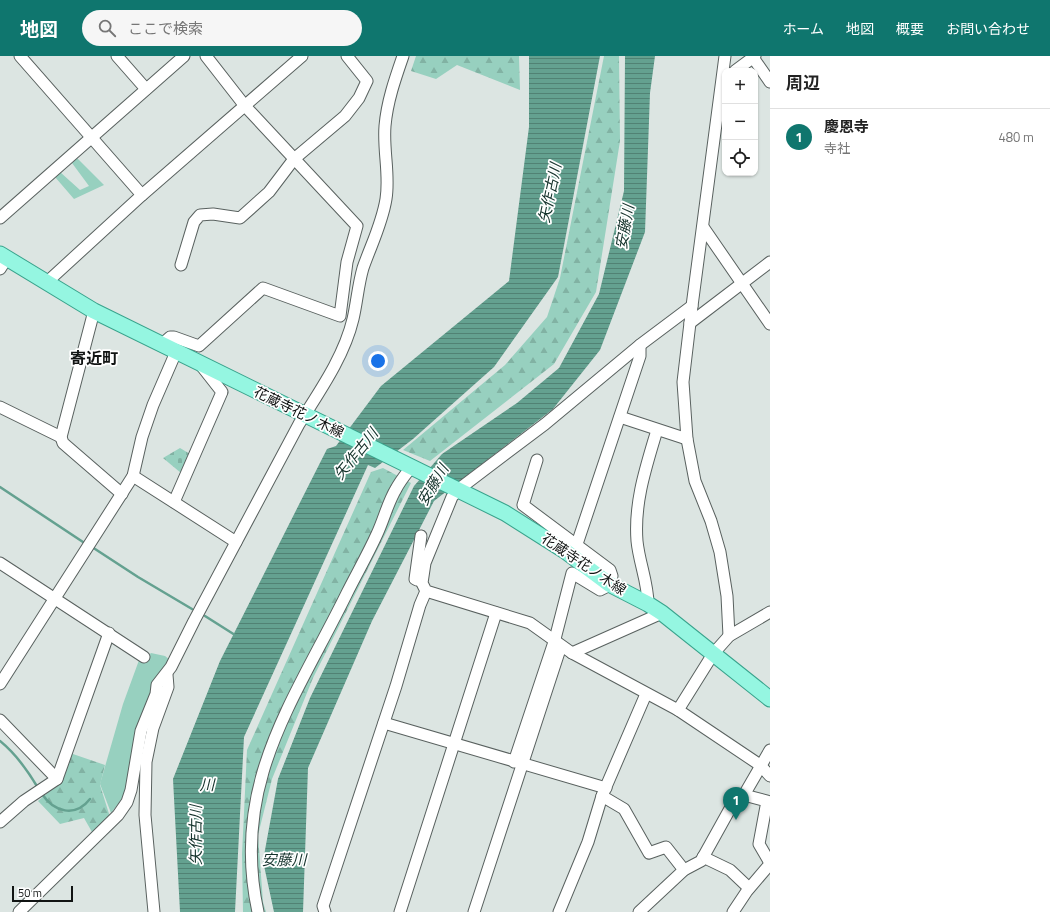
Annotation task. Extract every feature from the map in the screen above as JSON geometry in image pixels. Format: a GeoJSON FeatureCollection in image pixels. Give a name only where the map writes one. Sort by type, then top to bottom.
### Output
{"type":"FeatureCollection","features":[{"type":"Feature","properties":{"kind":"main road","name":"花蔵寺花ノ木線"},"geometry":{"type":"LineString","coordinates":[[2,260],[46,282],[94,311],[161,345],[457,488],[505,513],[536,531],[608,584],[648,604],[662,613],[770,699]]}},
{"type":"Feature","properties":{"kind":"street"},"geometry":{"type":"LineString","coordinates":[[20,56],[142,195]]}},
{"type":"Feature","properties":{"kind":"street"},"geometry":{"type":"LineString","coordinates":[[117,56],[146,89]]}},
{"type":"Feature","properties":{"kind":"street"},"geometry":{"type":"LineString","coordinates":[[0,218],[184,56]]}},
{"type":"Feature","properties":{"kind":"street"},"geometry":{"type":"LineString","coordinates":[[161,345],[170,337],[174,337],[199,346],[263,288],[340,316],[347,262],[357,226],[245,106],[206,56]]}},
{"type":"Feature","properties":{"kind":"street"},"geometry":{"type":"LineString","coordinates":[[46,282],[142,195],[302,56]]}},
{"type":"Feature","properties":{"kind":"street"},"geometry":{"type":"LineString","coordinates":[[181,265],[194,222],[200,215],[214,214],[240,218],[268,192],[294,159],[346,116],[359,98],[367,81],[347,56]]}},
{"type":"Feature","properties":{"kind":"street"},"geometry":{"type":"LineString","coordinates":[[19,912],[118,815],[127,802],[131,790],[141,731],[156,694],[157,685],[167,675],[236,542],[307,416],[347,335],[353,319],[363,268],[380,225],[386,199],[388,178],[384,128],[394,81],[403,56]]}},
{"type":"Feature","properties":{"kind":"street"},"geometry":{"type":"LineString","coordinates":[[724,68],[725,56]]}},
{"type":"Feature","properties":{"kind":"street"},"geometry":{"type":"LineString","coordinates":[[739,68],[754,56],[770,82]]}},
{"type":"Feature","properties":{"kind":"street"},"geometry":{"type":"LineString","coordinates":[[722,94],[692,306],[683,382],[687,439],[695,481],[711,521],[720,552],[728,596],[729,636]]}},
{"type":"Feature","properties":{"kind":"street"},"geometry":{"type":"LineString","coordinates":[[703,227],[770,324]]}},
{"type":"Feature","properties":{"kind":"street"},"geometry":{"type":"LineString","coordinates":[[690,323],[770,262]]}},
{"type":"Feature","properties":{"kind":"street"},"geometry":{"type":"LineString","coordinates":[[325,912],[323,906],[384,722],[420,605],[424,587],[425,563],[457,488],[545,424],[640,345],[692,306]]}},
{"type":"Feature","properties":{"kind":"street"},"geometry":{"type":"LineString","coordinates":[[94,311],[61,437],[63,443],[122,494]]}},
{"type":"Feature","properties":{"kind":"street"},"geometry":{"type":"LineString","coordinates":[[577,544],[640,356],[640,345]]}},
{"type":"Feature","properties":{"kind":"street"},"geometry":{"type":"LineString","coordinates":[[0,684],[133,476],[142,437],[153,405],[176,352]]}},
{"type":"Feature","properties":{"kind":"street"},"geometry":{"type":"LineString","coordinates":[[174,502],[222,392],[198,363]]}},
{"type":"Feature","properties":{"kind":"street"},"geometry":{"type":"LineString","coordinates":[[0,407],[61,437]]}},
{"type":"Feature","properties":{"kind":"street"},"geometry":{"type":"LineString","coordinates":[[620,417],[687,439]]}},
{"type":"Feature","properties":{"kind":"street"},"geometry":{"type":"LineString","coordinates":[[648,604],[637,541],[638,506],[641,482],[657,430]]}},
{"type":"Feature","properties":{"kind":"street"},"geometry":{"type":"LineString","coordinates":[[474,912],[518,763],[558,642],[572,573],[600,590],[608,584],[612,576],[610,570],[523,505],[537,460]]}},
{"type":"Feature","properties":{"kind":"street"},"geometry":{"type":"LineString","coordinates":[[258,912],[254,896],[250,846],[253,810],[265,761],[281,719],[377,533],[395,489],[411,466]]}},
{"type":"Feature","properties":{"kind":"street"},"geometry":{"type":"LineString","coordinates":[[133,476],[236,542]]}},
{"type":"Feature","properties":{"kind":"street"},"geometry":{"type":"LineString","coordinates":[[421,536],[415,578],[424,587],[496,613],[530,623],[572,653],[678,710],[760,765],[770,776]]}},
{"type":"Feature","properties":{"kind":"street"},"geometry":{"type":"LineString","coordinates":[[0,563],[144,657]]}},
{"type":"Feature","properties":{"kind":"street"},"geometry":{"type":"LineString","coordinates":[[678,710],[713,654],[729,636],[770,612]]}},
{"type":"Feature","properties":{"kind":"street"},"geometry":{"type":"LineString","coordinates":[[400,912],[496,613]]}},
{"type":"Feature","properties":{"kind":"street"},"geometry":{"type":"LineString","coordinates":[[572,653],[662,613]]}},
{"type":"Feature","properties":{"kind":"street"},"geometry":{"type":"LineString","coordinates":[[0,822],[24,801],[57,779],[109,633]]}},
{"type":"Feature","properties":{"kind":"street"},"geometry":{"type":"LineString","coordinates":[[154,912],[145,814],[146,762],[153,728],[168,687],[167,675]]}},
{"type":"Feature","properties":{"kind":"street"},"geometry":{"type":"LineString","coordinates":[[559,912],[588,842],[604,792],[646,694]]}},
{"type":"Feature","properties":{"kind":"street"},"geometry":{"type":"LineString","coordinates":[[0,720],[57,779]]}},
{"type":"Feature","properties":{"kind":"street"},"geometry":{"type":"LineString","coordinates":[[384,722],[518,763],[604,792],[624,809],[649,853],[666,847],[684,870]]}},
{"type":"Feature","properties":{"kind":"street"},"geometry":{"type":"LineString","coordinates":[[639,912],[684,870],[701,861],[731,807],[744,795],[770,750]]}},
{"type":"Feature","properties":{"kind":"street"},"geometry":{"type":"LineString","coordinates":[[733,912],[749,888],[770,863],[759,844],[767,801],[744,795]]}},
{"type":"Feature","properties":{"kind":"street"},"geometry":{"type":"LineString","coordinates":[[703,857],[730,870],[749,888]]}},
{"type":"Feature","properties":{"kind":"green space"},"geometry":{"type":"Polygon","coordinates":[[[416,56],[519,56],[520,90],[457,65],[436,79],[411,71],[416,56]]]}},
{"type":"Feature","properties":{"kind":"green space"},"geometry":{"type":"Polygon","coordinates":[[[604,56],[619,56],[620,141],[596,292],[554,364],[430,461],[403,450],[505,365],[547,317],[560,278],[604,56]]]}},
{"type":"Feature","properties":{"kind":"green space"},"geometry":{"type":"Polygon","coordinates":[[[77,158],[104,185],[74,199],[55,177],[60,172],[80,190],[89,186],[72,163],[77,158]]]}},
{"type":"Feature","properties":{"kind":"green space"},"geometry":{"type":"Polygon","coordinates":[[[180,448],[190,454],[181,473],[163,458],[180,448]]]}},
{"type":"Feature","properties":{"kind":"green space"},"geometry":{"type":"Polygon","coordinates":[[[383,468],[411,483],[313,678],[272,779],[258,835],[263,902],[266,912],[243,912],[242,854],[247,750],[371,472],[383,468]]]}},
{"type":"Feature","properties":{"kind":"green space"},"geometry":{"type":"Polygon","coordinates":[[[142,652],[146,658],[151,653],[165,656],[170,660],[125,795],[111,813],[100,784],[123,704],[142,652]]]}},
{"type":"Feature","properties":{"kind":"green space"},"geometry":{"type":"Polygon","coordinates":[[[70,753],[105,765],[100,785],[110,817],[96,832],[92,832],[84,818],[60,824],[38,801],[60,782],[70,753]]]}},
{"type":"Feature","properties":{"kind":"water"},"geometry":{"type":"Polygon","coordinates":[[[529,56],[600,56],[558,277],[494,367],[413,439],[375,468],[368,465],[244,737],[235,912],[180,912],[173,779],[220,661],[327,449],[336,446],[381,386],[509,281],[529,127],[529,56]]]}},
{"type":"Feature","properties":{"kind":"water","name":"安藤川"},"geometry":{"type":"Polygon","coordinates":[[[625,56],[655,56],[650,93],[645,232],[600,350],[553,409],[434,501],[372,621],[308,768],[303,912],[274,912],[263,861],[278,779],[310,698],[414,486],[442,454],[517,403],[559,368],[599,294],[624,191],[625,56]]]}},
{"type":"Feature","properties":{"kind":"waterway"},"geometry":{"type":"LineString","coordinates":[[0,487],[83,542]]}},
{"type":"Feature","properties":{"kind":"waterway"},"geometry":{"type":"LineString","coordinates":[[92,547],[138,577],[192,609]]}},
{"type":"Feature","properties":{"kind":"waterway"},"geometry":{"type":"LineString","coordinates":[[205,616],[235,635]]}},
{"type":"Feature","properties":{"kind":"waterway"},"geometry":{"type":"LineString","coordinates":[[0,741],[21,763],[38,788]]}},
{"type":"Feature","properties":{"kind":"waterway"},"geometry":{"type":"LineString","coordinates":[[42,794],[52,805],[59,809],[71,811],[78,809],[90,799]]}},
{"type":"Feature","properties":{"kind":"place","name":"慶恩寺"},"geometry":{"type":"Point","coordinates":[736,820]}},
{"type":"Feature","properties":{"kind":"district","name":"寄近町"},"geometry":{"type":"Point","coordinates":[94,358]}},
{"type":"Feature","properties":{"kind":"water label","name":"矢作古川"},"geometry":{"type":"Point","coordinates":[550,193]}},
{"type":"Feature","properties":{"kind":"water label","name":"矢作古川"},"geometry":{"type":"Point","coordinates":[356,454]}},
{"type":"Feature","properties":{"kind":"water label","name":"川"},"geometry":{"type":"Point","coordinates":[207,785]}},
{"type":"Feature","properties":{"kind":"water label","name":"矢作古川"},"geometry":{"type":"Point","coordinates":[196,835]}}]}
